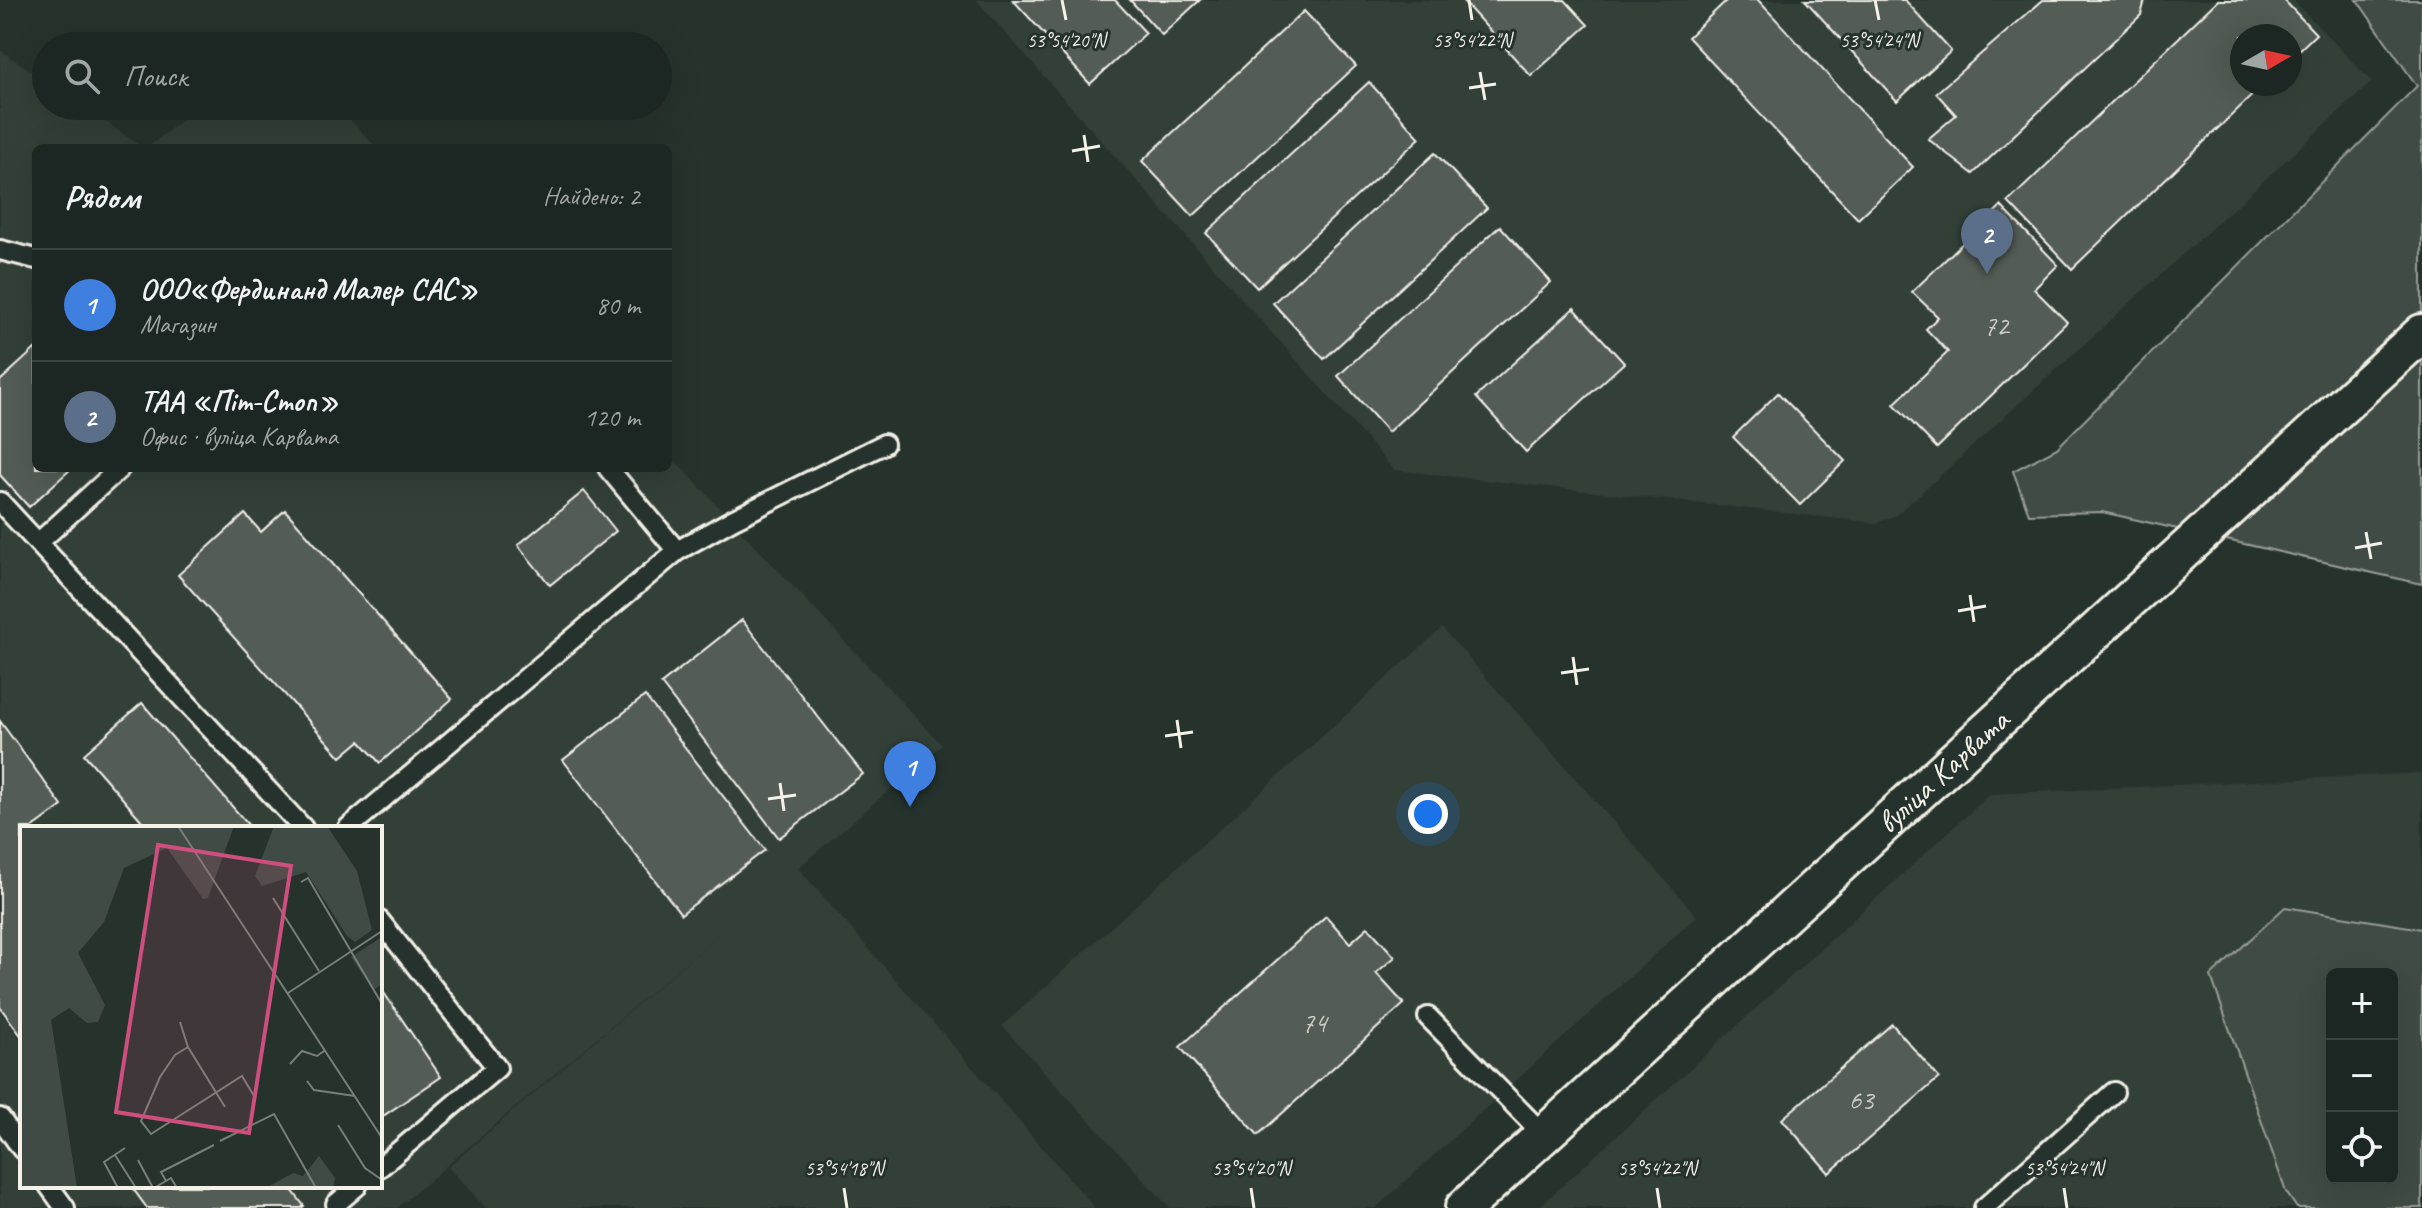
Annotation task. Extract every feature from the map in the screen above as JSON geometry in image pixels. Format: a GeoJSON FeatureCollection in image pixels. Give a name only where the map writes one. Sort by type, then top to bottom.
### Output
{"type":"FeatureCollection","features":[{"type":"Feature","properties":{"kind":"street","name":"вуліца Карвата"},"geometry":{"type":"LineString","coordinates":[[1464,1208],[2422,333]]}},
{"type":"Feature","properties":{"kind":"lane"},"geometry":{"type":"LineString","coordinates":[[0,250],[32,258]]}},
{"type":"Feature","properties":{"kind":"lane"},"geometry":{"type":"LineString","coordinates":[[350,826],[677,551],[884,444]]}},
{"type":"Feature","properties":{"kind":"lane"},"geometry":{"type":"LineString","coordinates":[[38,543],[116,472]]}},
{"type":"Feature","properties":{"kind":"lane"},"geometry":{"type":"LineString","coordinates":[[611,472],[677,551]]}},
{"type":"Feature","properties":{"kind":"lane"},"geometry":{"type":"LineString","coordinates":[[0,502],[301,826]]}},
{"type":"Feature","properties":{"kind":"lane"},"geometry":{"type":"LineString","coordinates":[[382,924],[497,1068],[382,1165]]}},
{"type":"Feature","properties":{"kind":"lane"},"geometry":{"type":"LineString","coordinates":[[1428,1017],[1544,1135]]}},
{"type":"Feature","properties":{"kind":"lane"},"geometry":{"type":"LineString","coordinates":[[1984,1208],[2114,1092]]}},
{"type":"Feature","properties":{"kind":"lane"},"geometry":{"type":"LineString","coordinates":[[0,1118],[20,1146]]}},
{"type":"Feature","properties":{"kind":"lane"},"geometry":{"type":"LineString","coordinates":[[50,1188],[65,1208]]}},
{"type":"Feature","properties":{"kind":"lane"},"geometry":{"type":"LineString","coordinates":[[336,1204],[355,1188]]}},
{"type":"Feature","properties":{"kind":"shaded area"},"geometry":{"type":"Polygon","coordinates":[[[976,0],[2293,0],[2372,82],[1896,515],[1877,523],[1394,470],[976,0]]]}},
{"type":"Feature","properties":{"kind":"shaded area"},"geometry":{"type":"Polygon","coordinates":[[[2357,0],[2422,0],[2422,584],[2102,512],[2029,514],[2013,471],[2057,448],[2417,86],[2357,0]]]}},
{"type":"Feature","properties":{"kind":"shaded area"},"geometry":{"type":"Polygon","coordinates":[[[0,50],[32,72],[32,120],[103,120],[138,144],[32,144],[32,472],[672,472],[672,457],[942,745],[798,868],[1095,1208],[486,1208],[448,1167],[728,927],[397,1208],[0,1208],[0,1012],[20,1038],[20,1188],[382,1188],[382,826],[20,826],[0,1007],[0,50]]]}},
{"type":"Feature","properties":{"kind":"shaded area"},"geometry":{"type":"Polygon","coordinates":[[[182,120],[350,120],[373,144],[152,144],[182,120]]]}},
{"type":"Feature","properties":{"kind":"shaded area"},"geometry":{"type":"Polygon","coordinates":[[[1442,628],[1697,916],[1376,1208],[1170,1208],[1002,1026],[1442,628]]]}},
{"type":"Feature","properties":{"kind":"shaded area"},"geometry":{"type":"Polygon","coordinates":[[[2422,773],[2422,1208],[1538,1208],[1990,794],[2422,773]]]}},
{"type":"Feature","properties":{"kind":"shaded area"},"geometry":{"type":"Polygon","coordinates":[[[2285,907],[2422,929],[2422,1208],[2297,1208],[2286,1192],[2211,976],[2285,907]]]}},
{"type":"Feature","properties":{"kind":"building"},"geometry":{"type":"Polygon","coordinates":[[[1013,0],[1115,0],[1146,33],[1090,84],[1013,0]]]}},
{"type":"Feature","properties":{"kind":"building"},"geometry":{"type":"Polygon","coordinates":[[[1130,0],[1200,0],[1162,35],[1130,0]]]}},
{"type":"Feature","properties":{"kind":"building"},"geometry":{"type":"Polygon","coordinates":[[[1462,0],[1565,0],[1588,25],[1531,76],[1462,0]]]}},
{"type":"Feature","properties":{"kind":"building"},"geometry":{"type":"Polygon","coordinates":[[[1727,0],[1758,0],[1913,167],[1858,219],[1688,37],[1727,0]]]}},
{"type":"Feature","properties":{"kind":"building"},"geometry":{"type":"Polygon","coordinates":[[[1805,0],[1905,0],[1951,51],[1897,101],[1805,0]]]}},
{"type":"Feature","properties":{"kind":"building"},"geometry":{"type":"Polygon","coordinates":[[[2043,0],[2145,0],[2141,15],[1973,174],[1928,139],[1956,115],[1936,93],[2043,0]]]}},
{"type":"Feature","properties":{"kind":"building"},"geometry":{"type":"Polygon","coordinates":[[[2218,0],[2284,0],[2316,34],[2302,47],[2302,24],[2230,24],[2230,96],[2252,96],[2072,269],[2008,202],[2218,0]]]}},
{"type":"Feature","properties":{"kind":"building"},"geometry":{"type":"Polygon","coordinates":[[[1304,11],[1356,66],[1193,216],[1142,161],[1304,11]]]}},
{"type":"Feature","properties":{"kind":"building"},"geometry":{"type":"Polygon","coordinates":[[[1369,82],[1420,138],[1257,288],[1206,233],[1369,82]]]}},
{"type":"Feature","properties":{"kind":"building"},"geometry":{"type":"Polygon","coordinates":[[[1435,153],[1487,208],[1324,359],[1273,303],[1435,153]]]}},
{"type":"Feature","properties":{"kind":"building"},"geometry":{"type":"Polygon","coordinates":[[[2001,206],[2058,265],[2034,289],[2067,322],[1937,448],[1894,404],[1948,352],[1926,329],[1938,317],[1912,292],[2001,206]]]}},
{"type":"Feature","properties":{"kind":"building"},"geometry":{"type":"Polygon","coordinates":[[[1500,226],[1551,282],[1388,432],[1338,376],[1500,226]]]}},
{"type":"Feature","properties":{"kind":"building"},"geometry":{"type":"Polygon","coordinates":[[[1574,308],[1624,363],[1526,452],[1476,397],[1574,308]]]}},
{"type":"Feature","properties":{"kind":"building"},"geometry":{"type":"Polygon","coordinates":[[[32,352],[32,472],[68,472],[29,507],[0,475],[0,381],[32,352]]]}},
{"type":"Feature","properties":{"kind":"building"},"geometry":{"type":"Polygon","coordinates":[[[1778,393],[1845,461],[1800,505],[1733,437],[1778,393]]]}},
{"type":"Feature","properties":{"kind":"building"},"geometry":{"type":"Polygon","coordinates":[[[584,491],[616,531],[550,585],[518,545],[584,491]]]}},
{"type":"Feature","properties":{"kind":"building"},"geometry":{"type":"Polygon","coordinates":[[[285,510],[452,699],[380,763],[360,741],[341,757],[178,575],[245,514],[261,532],[285,510]]]}},
{"type":"Feature","properties":{"kind":"building"},"geometry":{"type":"Polygon","coordinates":[[[742,620],[863,774],[779,838],[661,684],[742,620]]]}},
{"type":"Feature","properties":{"kind":"building"},"geometry":{"type":"Polygon","coordinates":[[[645,696],[765,850],[681,914],[563,760],[645,696]]]}},
{"type":"Feature","properties":{"kind":"building"},"geometry":{"type":"Polygon","coordinates":[[[142,703],[249,826],[146,826],[84,754],[142,703]]]}},
{"type":"Feature","properties":{"kind":"building"},"geometry":{"type":"Polygon","coordinates":[[[0,721],[62,806],[35,826],[20,826],[20,1034],[0,1007],[0,721]]]}},
{"type":"Feature","properties":{"kind":"building"},"geometry":{"type":"Polygon","coordinates":[[[1326,916],[1350,943],[1368,927],[1395,957],[1376,973],[1404,1004],[1258,1135],[1180,1047],[1326,916]]]}},
{"type":"Feature","properties":{"kind":"building"},"geometry":{"type":"Polygon","coordinates":[[[382,990],[441,1077],[382,1117],[382,990]]]}},
{"type":"Feature","properties":{"kind":"building"},"geometry":{"type":"Polygon","coordinates":[[[1892,1024],[1939,1078],[1829,1173],[1782,1119],[1892,1024]]]}},
{"type":"Feature","properties":{"kind":"building"},"geometry":{"type":"Polygon","coordinates":[[[132,1188],[290,1188],[304,1206],[301,1208],[147,1208],[132,1188]]]}},
{"type":"Feature","properties":{"kind":"place","name":"ТАА «Піт-Стоп»"},"geometry":{"type":"Point","coordinates":[1987,274]}},
{"type":"Feature","properties":{"kind":"place","name":"ООО«Фердинанд Малер САС»"},"geometry":{"type":"Point","coordinates":[910,807]}}]}
